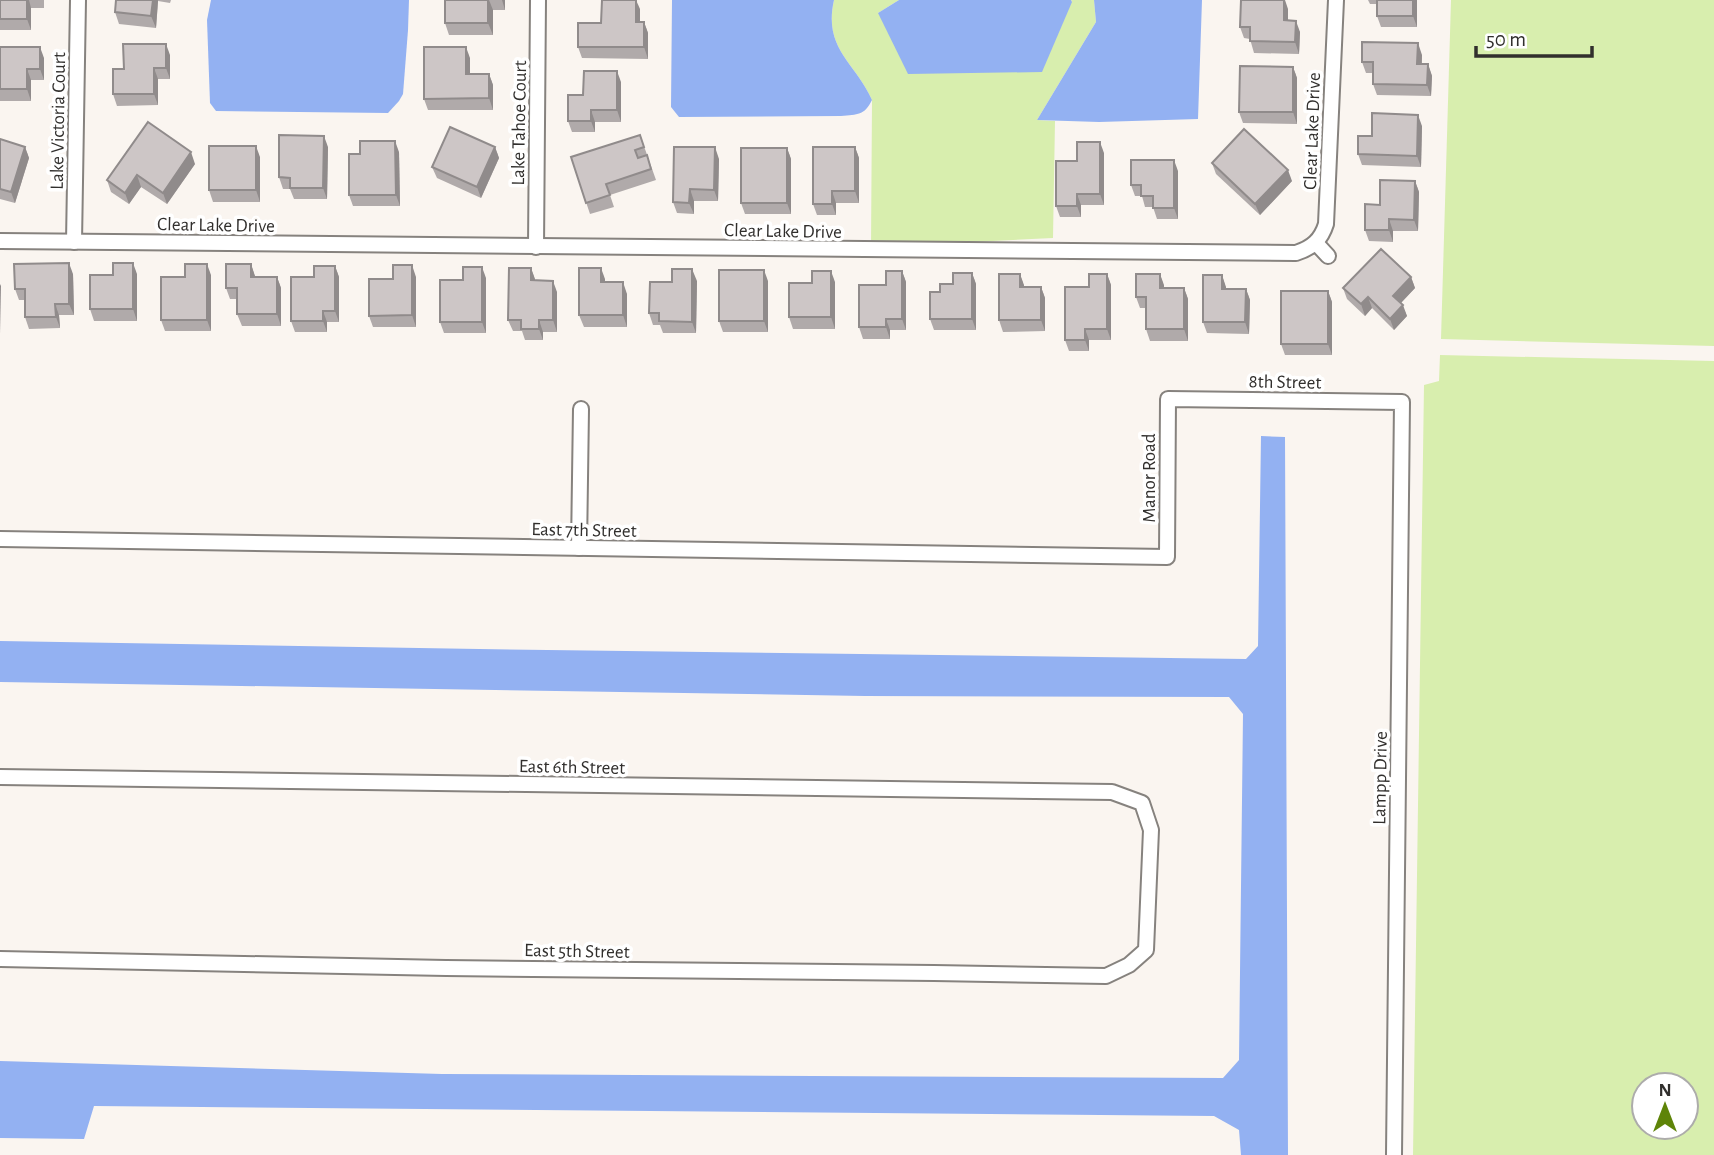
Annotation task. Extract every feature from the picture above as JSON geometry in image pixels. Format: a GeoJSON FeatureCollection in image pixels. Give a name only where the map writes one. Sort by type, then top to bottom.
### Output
{"type":"FeatureCollection","features":[{"type":"Feature","properties":{"kind":"street","name":"Lake Victoria Court"},"geometry":{"type":"LineString","coordinates":[[75,242],[78,0]]}},
{"type":"Feature","properties":{"kind":"street","name":"Lake Tahoe Court"},"geometry":{"type":"LineString","coordinates":[[536,247],[538,0]]}},
{"type":"Feature","properties":{"kind":"street","name":"Clear Lake Drive"},"geometry":{"type":"LineString","coordinates":[[0,241],[1288,254],[1304,250],[1316,243],[1326,224],[1336,0]]}},
{"type":"Feature","properties":{"kind":"street"},"geometry":{"type":"LineString","coordinates":[[1316,243],[1328,256]]}},
{"type":"Feature","properties":{"kind":"street","name":"8th Street"},"geometry":{"type":"LineString","coordinates":[[1168,399],[1402,402]]}},
{"type":"Feature","properties":{"kind":"street","name":"Manor Road"},"geometry":{"type":"LineString","coordinates":[[1167,557],[1168,399]]}},
{"type":"Feature","properties":{"kind":"street","name":"Lampp Drive"},"geometry":{"type":"LineString","coordinates":[[1394,1155],[1402,402]]}},
{"type":"Feature","properties":{"kind":"street"},"geometry":{"type":"LineString","coordinates":[[579,548],[581,409]]}},
{"type":"Feature","properties":{"kind":"street","name":"East 7th Street"},"geometry":{"type":"LineString","coordinates":[[0,539],[1167,557]]}},
{"type":"Feature","properties":{"kind":"street","name":"East 6th Street"},"geometry":{"type":"LineString","coordinates":[[0,777],[1112,792],[1142,803],[1151,830],[1146,950]]}},
{"type":"Feature","properties":{"kind":"street","name":"East 5th Street"},"geometry":{"type":"LineString","coordinates":[[0,958],[432,968],[1106,976],[1129,965],[1146,950]]}},
{"type":"Feature","properties":{"kind":"green space"},"geometry":{"type":"Polygon","coordinates":[[[834,0],[899,0],[878,13],[1094,0],[1096,22],[1037,120],[1055,121],[1053,238],[871,247],[872,100],[837,43],[832,17],[834,0]]]}},
{"type":"Feature","properties":{"kind":"green space"},"geometry":{"type":"Polygon","coordinates":[[[1451,0],[1714,0],[1714,346],[1441,339],[1451,0]]]}},
{"type":"Feature","properties":{"kind":"green space"},"geometry":{"type":"Polygon","coordinates":[[[1440,355],[1714,361],[1714,1155],[1413,1155],[1424,385],[1439,381],[1440,355]]]}},
{"type":"Feature","properties":{"kind":"water"},"geometry":{"type":"Polygon","coordinates":[[[211,0],[409,0],[403,94],[388,113],[216,111],[210,103],[207,20],[211,0]]]}},
{"type":"Feature","properties":{"kind":"water"},"geometry":{"type":"Polygon","coordinates":[[[672,0],[834,0],[832,17],[837,43],[872,100],[863,112],[841,116],[679,117],[671,107],[672,0]]]}},
{"type":"Feature","properties":{"kind":"water"},"geometry":{"type":"Polygon","coordinates":[[[899,0],[1072,2],[1042,72],[908,74],[878,13],[899,0]]]}},
{"type":"Feature","properties":{"kind":"water"},"geometry":{"type":"Polygon","coordinates":[[[1094,0],[1202,0],[1198,119],[1099,122],[1037,120],[1096,22],[1094,0]]]}},
{"type":"Feature","properties":{"kind":"water"},"geometry":{"type":"Polygon","coordinates":[[[1261,436],[1285,437],[1288,1155],[1241,1155],[1239,1130],[1214,1116],[94,1106],[84,1139],[0,1138],[0,1061],[442,1074],[1223,1078],[1239,1060],[1243,714],[1229,697],[865,696],[0,682],[0,641],[1246,659],[1258,646],[1261,436]]]}},
{"type":"Feature","properties":{"kind":"building"},"geometry":{"type":"Polygon","coordinates":[[[0,0],[27,0],[27,19],[0,19],[0,0]]]}},
{"type":"Feature","properties":{"kind":"building"},"geometry":{"type":"Polygon","coordinates":[[[116,0],[153,0],[151,16],[115,12],[116,0]]]}},
{"type":"Feature","properties":{"kind":"building"},"geometry":{"type":"Polygon","coordinates":[[[445,0],[488,0],[488,23],[445,23],[445,0]]]}},
{"type":"Feature","properties":{"kind":"building"},"geometry":{"type":"Polygon","coordinates":[[[602,0],[636,0],[636,22],[644,22],[644,47],[578,47],[578,23],[601,23],[602,0]]]}},
{"type":"Feature","properties":{"kind":"building"},"geometry":{"type":"Polygon","coordinates":[[[1241,0],[1284,0],[1284,20],[1296,21],[1295,42],[1250,41],[1250,27],[1240,27],[1241,0]]]}},
{"type":"Feature","properties":{"kind":"building"},"geometry":{"type":"Polygon","coordinates":[[[1377,0],[1413,0],[1413,16],[1377,16],[1377,0]]]}},
{"type":"Feature","properties":{"kind":"building"},"geometry":{"type":"Polygon","coordinates":[[[1362,42],[1418,43],[1417,64],[1428,64],[1427,85],[1373,84],[1373,62],[1362,62],[1362,42]]]}},
{"type":"Feature","properties":{"kind":"building"},"geometry":{"type":"Polygon","coordinates":[[[123,44],[166,44],[166,68],[154,68],[154,94],[113,94],[113,69],[124,69],[123,44]]]}},
{"type":"Feature","properties":{"kind":"building"},"geometry":{"type":"Polygon","coordinates":[[[0,47],[40,47],[40,69],[27,69],[27,89],[0,89],[0,47]]]}},
{"type":"Feature","properties":{"kind":"building"},"geometry":{"type":"Polygon","coordinates":[[[424,47],[466,47],[466,74],[489,74],[489,98],[424,99],[424,47]]]}},
{"type":"Feature","properties":{"kind":"building"},"geometry":{"type":"Polygon","coordinates":[[[1240,66],[1293,67],[1293,112],[1239,112],[1240,66]]]}},
{"type":"Feature","properties":{"kind":"building"},"geometry":{"type":"Polygon","coordinates":[[[584,71],[617,71],[617,110],[591,110],[591,121],[568,121],[568,95],[583,95],[584,71]]]}},
{"type":"Feature","properties":{"kind":"building"},"geometry":{"type":"Polygon","coordinates":[[[1372,113],[1418,115],[1417,156],[1358,154],[1358,136],[1372,136],[1372,113]]]}},
{"type":"Feature","properties":{"kind":"building"},"geometry":{"type":"Polygon","coordinates":[[[148,122],[191,152],[163,193],[137,175],[125,193],[107,180],[148,122]]]}},
{"type":"Feature","properties":{"kind":"building"},"geometry":{"type":"Polygon","coordinates":[[[450,127],[495,147],[477,187],[432,167],[450,127]]]}},
{"type":"Feature","properties":{"kind":"building"},"geometry":{"type":"Polygon","coordinates":[[[1244,129],[1288,170],[1255,204],[1212,163],[1244,129]]]}},
{"type":"Feature","properties":{"kind":"building"},"geometry":{"type":"Polygon","coordinates":[[[279,135],[324,136],[323,188],[290,188],[290,178],[279,177],[279,135]]]}},
{"type":"Feature","properties":{"kind":"building"},"geometry":{"type":"Polygon","coordinates":[[[640,135],[644,147],[635,150],[638,158],[647,155],[651,169],[606,184],[610,195],[586,203],[571,157],[640,135]]]}},
{"type":"Feature","properties":{"kind":"building"},"geometry":{"type":"Polygon","coordinates":[[[0,139],[25,147],[11,192],[0,189],[0,139]]]}},
{"type":"Feature","properties":{"kind":"building"},"geometry":{"type":"Polygon","coordinates":[[[360,141],[395,141],[396,195],[349,195],[349,154],[360,154],[360,141]]]}},
{"type":"Feature","properties":{"kind":"building"},"geometry":{"type":"Polygon","coordinates":[[[1077,142],[1100,142],[1100,194],[1077,194],[1077,206],[1056,206],[1056,161],[1077,161],[1077,142]]]}},
{"type":"Feature","properties":{"kind":"building"},"geometry":{"type":"Polygon","coordinates":[[[209,146],[256,146],[256,190],[209,190],[209,146]]]}},
{"type":"Feature","properties":{"kind":"building"},"geometry":{"type":"Polygon","coordinates":[[[674,147],[715,147],[714,190],[690,189],[689,203],[673,202],[674,147]]]}},
{"type":"Feature","properties":{"kind":"building"},"geometry":{"type":"Polygon","coordinates":[[[813,147],[855,147],[855,191],[832,191],[832,204],[813,204],[813,147]]]}},
{"type":"Feature","properties":{"kind":"building"},"geometry":{"type":"Polygon","coordinates":[[[741,148],[787,148],[787,203],[741,203],[741,148]]]}},
{"type":"Feature","properties":{"kind":"building"},"geometry":{"type":"Polygon","coordinates":[[[1131,160],[1174,160],[1174,208],[1153,208],[1153,196],[1141,196],[1141,185],[1131,185],[1131,160]]]}},
{"type":"Feature","properties":{"kind":"building"},"geometry":{"type":"Polygon","coordinates":[[[1380,180],[1415,181],[1414,220],[1389,219],[1389,230],[1365,230],[1365,204],[1380,205],[1380,180]]]}},
{"type":"Feature","properties":{"kind":"building"},"geometry":{"type":"Polygon","coordinates":[[[1381,249],[1411,277],[1393,296],[1403,305],[1390,319],[1368,297],[1361,304],[1343,288],[1381,249]]]}},
{"type":"Feature","properties":{"kind":"building"},"geometry":{"type":"Polygon","coordinates":[[[69,263],[69,304],[55,304],[56,317],[25,317],[25,289],[15,289],[14,264],[69,263]]]}},
{"type":"Feature","properties":{"kind":"building"},"geometry":{"type":"Polygon","coordinates":[[[113,263],[133,263],[133,309],[90,309],[90,275],[113,275],[113,263]]]}},
{"type":"Feature","properties":{"kind":"building"},"geometry":{"type":"Polygon","coordinates":[[[185,264],[207,264],[207,320],[161,320],[161,277],[185,277],[185,264]]]}},
{"type":"Feature","properties":{"kind":"building"},"geometry":{"type":"Polygon","coordinates":[[[226,264],[251,264],[251,277],[277,277],[277,314],[237,314],[237,288],[226,288],[226,264]]]}},
{"type":"Feature","properties":{"kind":"building"},"geometry":{"type":"Polygon","coordinates":[[[393,265],[412,265],[412,315],[369,316],[369,279],[393,279],[393,265]]]}},
{"type":"Feature","properties":{"kind":"building"},"geometry":{"type":"Polygon","coordinates":[[[314,266],[335,266],[335,311],[323,311],[323,321],[291,321],[291,277],[314,277],[314,266]]]}},
{"type":"Feature","properties":{"kind":"building"},"geometry":{"type":"Polygon","coordinates":[[[463,267],[482,267],[482,322],[440,322],[440,280],[463,280],[463,267]]]}},
{"type":"Feature","properties":{"kind":"building"},"geometry":{"type":"Polygon","coordinates":[[[509,268],[531,268],[531,280],[553,281],[553,320],[539,320],[539,329],[521,329],[521,320],[508,320],[509,268]]]}},
{"type":"Feature","properties":{"kind":"building"},"geometry":{"type":"Polygon","coordinates":[[[579,268],[601,268],[601,282],[623,282],[623,315],[579,315],[579,268]]]}},
{"type":"Feature","properties":{"kind":"building"},"geometry":{"type":"Polygon","coordinates":[[[672,269],[692,269],[692,322],[659,321],[659,313],[649,313],[650,282],[672,282],[672,269]]]}},
{"type":"Feature","properties":{"kind":"building"},"geometry":{"type":"Polygon","coordinates":[[[719,270],[764,270],[764,321],[719,321],[719,270]]]}},
{"type":"Feature","properties":{"kind":"building"},"geometry":{"type":"Polygon","coordinates":[[[812,271],[831,271],[831,317],[789,317],[789,283],[812,283],[812,271]]]}},
{"type":"Feature","properties":{"kind":"building"},"geometry":{"type":"Polygon","coordinates":[[[886,271],[902,271],[902,319],[886,319],[886,327],[859,327],[859,285],[886,285],[886,271]]]}},
{"type":"Feature","properties":{"kind":"building"},"geometry":{"type":"Polygon","coordinates":[[[953,273],[972,273],[972,319],[930,319],[930,292],[940,292],[940,284],[953,284],[953,273]]]}},
{"type":"Feature","properties":{"kind":"building"},"geometry":{"type":"Polygon","coordinates":[[[999,274],[1020,274],[1020,287],[1041,287],[1041,320],[999,320],[999,274]]]}},
{"type":"Feature","properties":{"kind":"building"},"geometry":{"type":"Polygon","coordinates":[[[1089,274],[1107,274],[1107,329],[1085,329],[1085,340],[1065,340],[1065,287],[1089,287],[1089,274]]]}},
{"type":"Feature","properties":{"kind":"building"},"geometry":{"type":"Polygon","coordinates":[[[1136,274],[1160,274],[1160,288],[1184,288],[1184,329],[1146,329],[1146,297],[1136,297],[1136,274]]]}},
{"type":"Feature","properties":{"kind":"building"},"geometry":{"type":"Polygon","coordinates":[[[1203,275],[1222,275],[1222,289],[1246,289],[1245,322],[1203,322],[1203,275]]]}},
{"type":"Feature","properties":{"kind":"building"},"geometry":{"type":"Polygon","coordinates":[[[1281,291],[1328,291],[1328,344],[1281,344],[1281,291]]]}}]}
